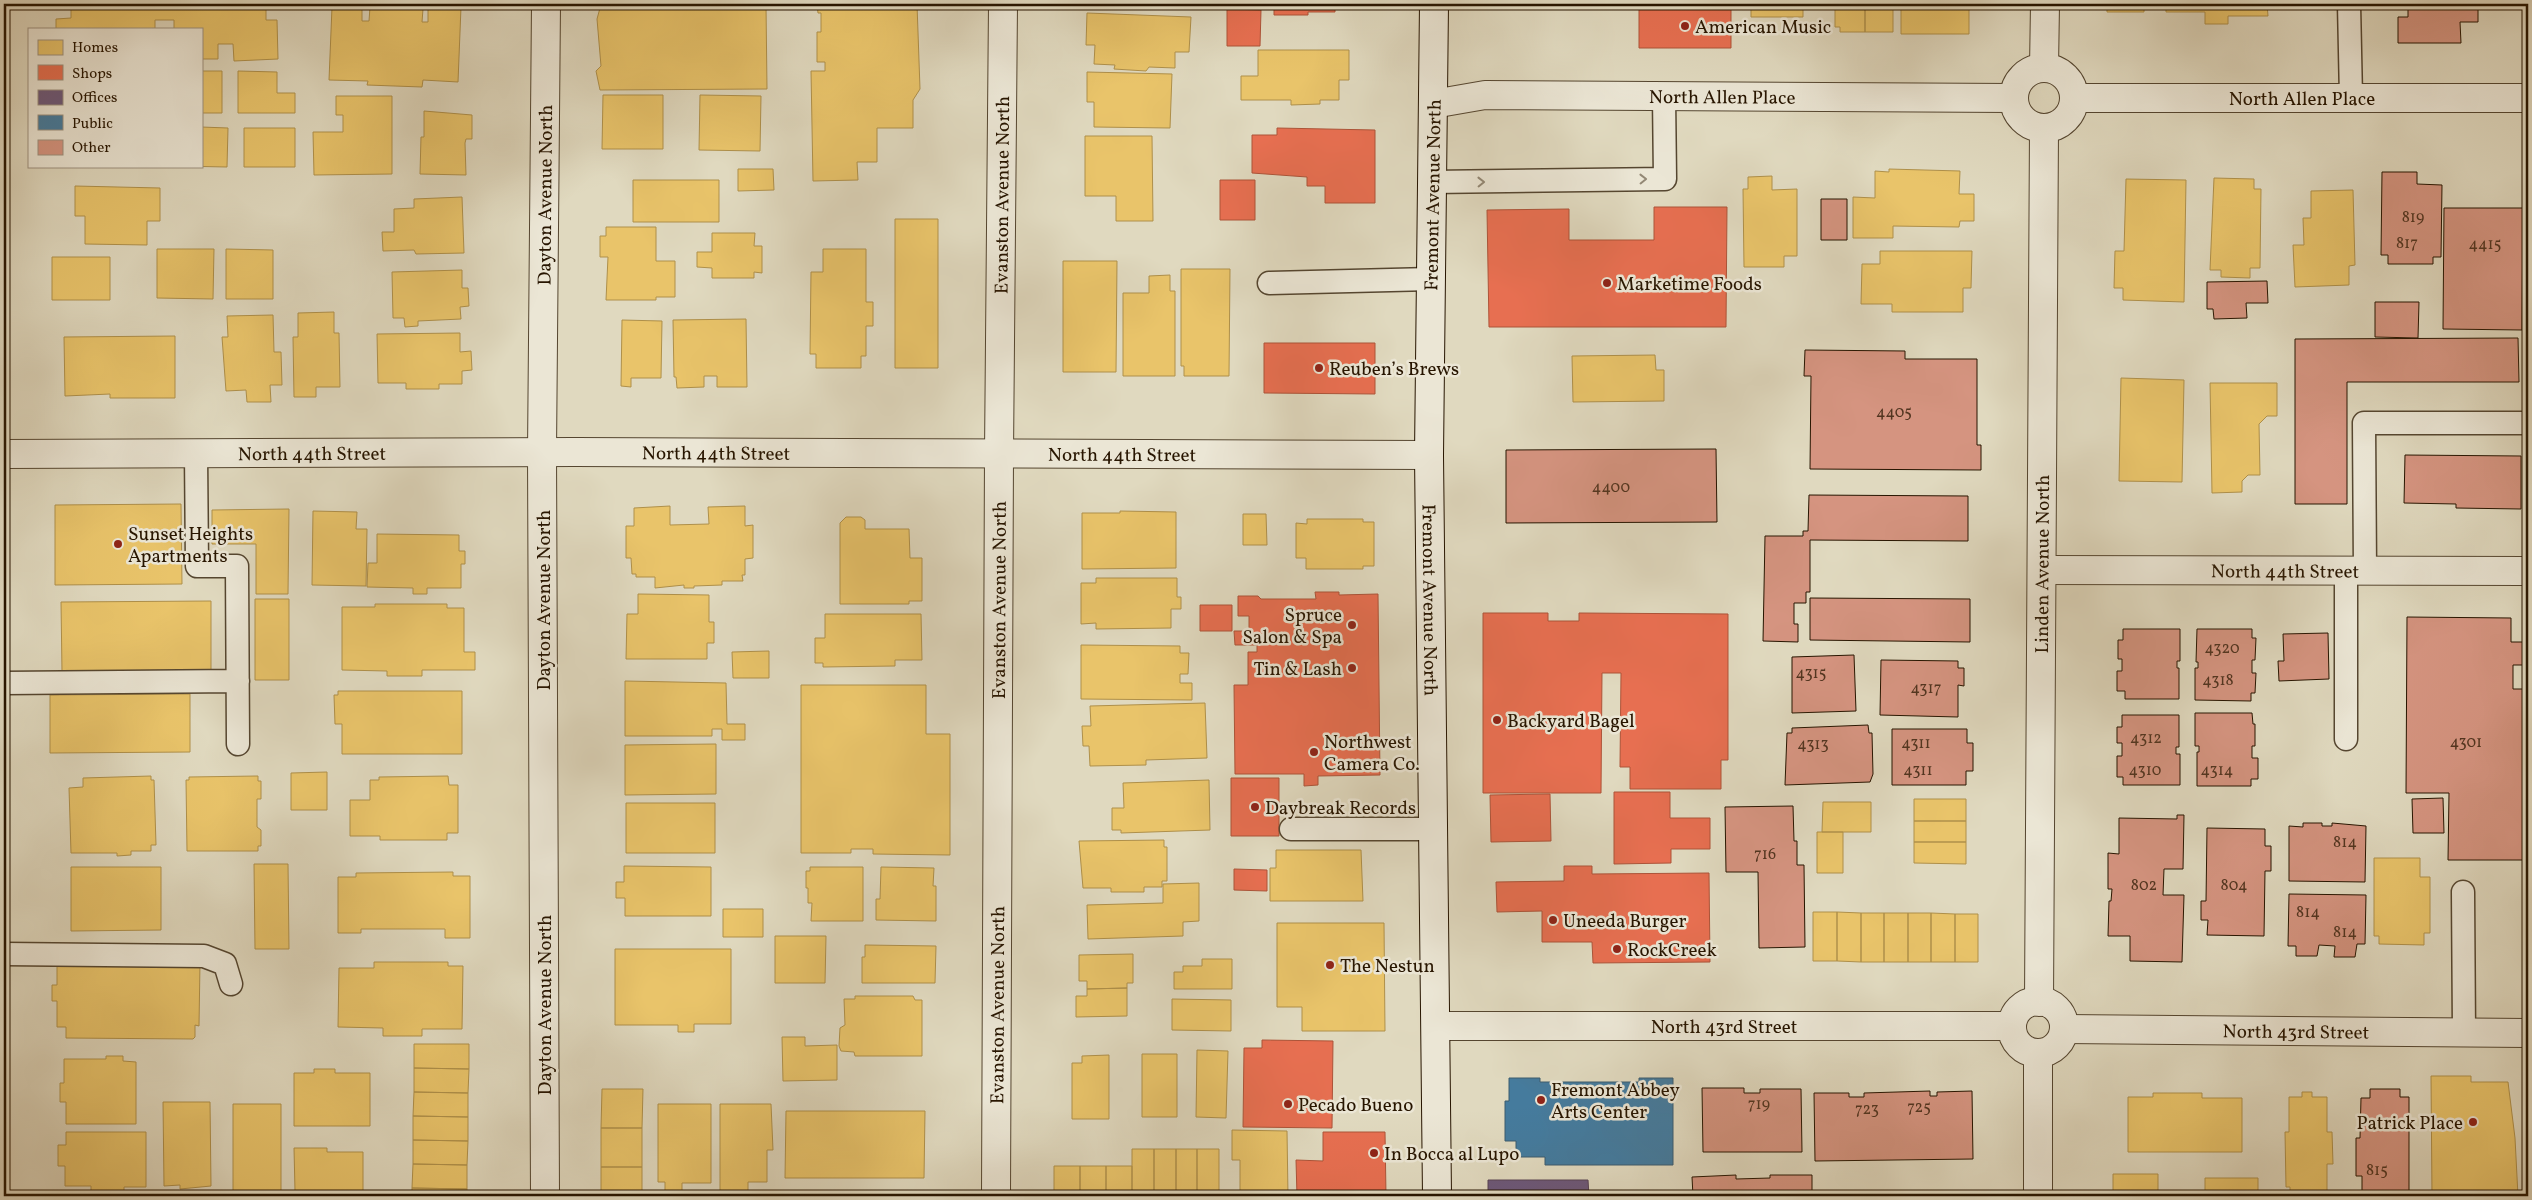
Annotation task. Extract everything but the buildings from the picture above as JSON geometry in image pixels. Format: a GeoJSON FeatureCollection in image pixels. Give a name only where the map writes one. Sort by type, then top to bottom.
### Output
{"type":"FeatureCollection","features":[{"type":"Feature","properties":{"kind":"street","name":"Dayton Avenue North"},"geometry":{"type":"LineString","coordinates":[[545,1196],[542,452],[546,4]]}},
{"type":"Feature","properties":{"kind":"street","name":"Evanston Avenue North"},"geometry":{"type":"LineString","coordinates":[[996,1196],[1003,4]]}},
{"type":"Feature","properties":{"kind":"street","name":"Fremont Avenue North"},"geometry":{"type":"LineString","coordinates":[[1434,4],[1429,455],[1437,1196]]}},
{"type":"Feature","properties":{"kind":"street"},"geometry":{"type":"LineString","coordinates":[[2044,68],[2045,4]]}},
{"type":"Feature","properties":{"kind":"street"},"geometry":{"type":"LineString","coordinates":[[2044,68],[2052,69],[2065,76],[2073,90],[2073,106],[2065,120],[2052,128],[2036,128],[2022,120],[2017,114],[2013,98],[2017,83],[2022,76],[2036,69],[2044,68]]}},
{"type":"Feature","properties":{"kind":"street","name":"North Allen Place"},"geometry":{"type":"LineString","coordinates":[[1433,104],[1485,95],[2013,98]]}},
{"type":"Feature","properties":{"kind":"street","name":"North Allen Place"},"geometry":{"type":"LineString","coordinates":[[2074,98],[2528,98]]}},
{"type":"Feature","properties":{"kind":"street","name":"Linden Avenue North"},"geometry":{"type":"LineString","coordinates":[[2039,1002],[2043,570],[2044,128]]}},
{"type":"Feature","properties":{"kind":"street","name":"North 44th Street"},"geometry":{"type":"LineString","coordinates":[[4,454],[542,452],[1429,455]]}},
{"type":"Feature","properties":{"kind":"street","name":"North 44th Street"},"geometry":{"type":"LineString","coordinates":[[2043,570],[2528,571]]}},
{"type":"Feature","properties":{"kind":"street"},"geometry":{"type":"LineString","coordinates":[[2039,1002],[2053,1006],[2059,1013],[2064,1030],[2057,1046],[2050,1051],[2038,1054],[2025,1051],[2018,1046],[2011,1026],[2014,1014],[2020,1007],[2028,1003],[2039,1002]]}},
{"type":"Feature","properties":{"kind":"street","name":"North 43rd Street"},"geometry":{"type":"LineString","coordinates":[[1436,1026],[2011,1026]]}},
{"type":"Feature","properties":{"kind":"street","name":"North 43rd Street"},"geometry":{"type":"LineString","coordinates":[[2064,1030],[2528,1033]]}},
{"type":"Feature","properties":{"kind":"street"},"geometry":{"type":"LineString","coordinates":[[2038,1054],[2038,1196]]}},
{"type":"Feature","properties":{"kind":"lane"},"geometry":{"type":"LineString","coordinates":[[2349,4],[2351,98]]}},
{"type":"Feature","properties":{"kind":"lane"},"geometry":{"type":"LineString","coordinates":[[1432,182],[1665,178],[1664,96]]}},
{"type":"Feature","properties":{"kind":"lane"},"geometry":{"type":"LineString","coordinates":[[1269,283],[1431,279]]}},
{"type":"Feature","properties":{"kind":"lane"},"geometry":{"type":"LineString","coordinates":[[2346,739],[2364,423],[2528,423]]}},
{"type":"Feature","properties":{"kind":"lane"},"geometry":{"type":"LineString","coordinates":[[196,453],[196,566],[237,566],[238,744]]}},
{"type":"Feature","properties":{"kind":"lane"},"geometry":{"type":"LineString","coordinates":[[4,683],[238,681]]}},
{"type":"Feature","properties":{"kind":"lane"},"geometry":{"type":"LineString","coordinates":[[1291,829],[1434,829]]}},
{"type":"Feature","properties":{"kind":"lane"},"geometry":{"type":"LineString","coordinates":[[2463,892],[2464,1032]]}},
{"type":"Feature","properties":{"kind":"lane"},"geometry":{"type":"LineString","coordinates":[[4,954],[204,956],[225,964],[231,984]]}},
{"type":"Feature","properties":{"kind":"place","name":"American Music"},"geometry":{"type":"Point","coordinates":[1685,26]}},
{"type":"Feature","properties":{"kind":"place","name":"Marketime Foods"},"geometry":{"type":"Point","coordinates":[1607,283]}},
{"type":"Feature","properties":{"kind":"place","name":"Reuben’s Brews"},"geometry":{"type":"Point","coordinates":[1319,368]}},
{"type":"Feature","properties":{"kind":"place","name":"Sunset Heights Apartments"},"geometry":{"type":"Point","coordinates":[118,544]}},
{"type":"Feature","properties":{"kind":"place","name":"Spruce Salon & Spa"},"geometry":{"type":"Point","coordinates":[1352,625]}},
{"type":"Feature","properties":{"kind":"place","name":"Tin & Lash"},"geometry":{"type":"Point","coordinates":[1352,668]}},
{"type":"Feature","properties":{"kind":"place","name":"Backyard Bagel"},"geometry":{"type":"Point","coordinates":[1497,720]}},
{"type":"Feature","properties":{"kind":"place","name":"Northwest Camera Co."},"geometry":{"type":"Point","coordinates":[1314,752]}},
{"type":"Feature","properties":{"kind":"place","name":"Daybreak Records"},"geometry":{"type":"Point","coordinates":[1255,807]}},
{"type":"Feature","properties":{"kind":"place","name":"Uneeda Burger"},"geometry":{"type":"Point","coordinates":[1553,920]}},
{"type":"Feature","properties":{"kind":"place","name":"RockCreek"},"geometry":{"type":"Point","coordinates":[1617,949]}},
{"type":"Feature","properties":{"kind":"place","name":"The Nestun"},"geometry":{"type":"Point","coordinates":[1330,965]}},
{"type":"Feature","properties":{"kind":"place","name":"Fremont Abbey Arts Center"},"geometry":{"type":"Point","coordinates":[1541,1100]}},
{"type":"Feature","properties":{"kind":"place","name":"Pecado Bueno"},"geometry":{"type":"Point","coordinates":[1288,1104]}},
{"type":"Feature","properties":{"kind":"place","name":"Patrick Place"},"geometry":{"type":"Point","coordinates":[2473,1122]}},
{"type":"Feature","properties":{"kind":"place","name":"In Bocca al Lupo"},"geometry":{"type":"Point","coordinates":[1374,1153]}}]}
